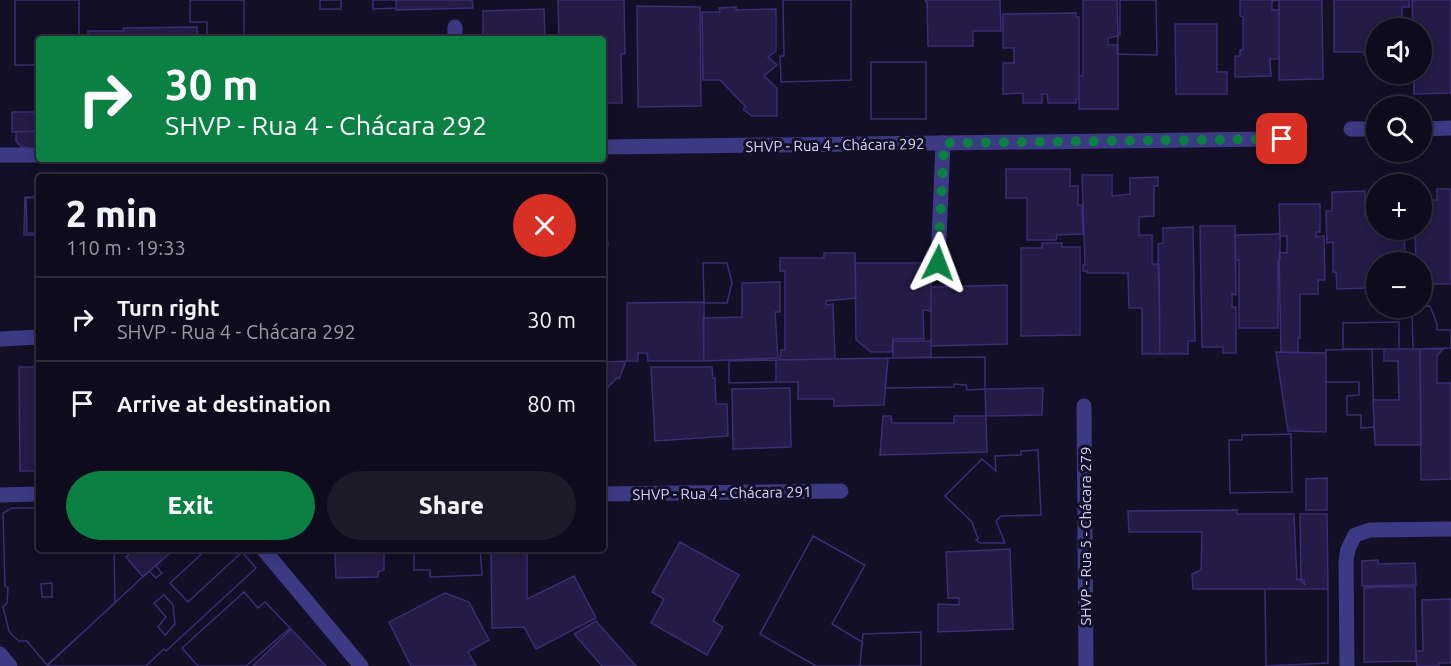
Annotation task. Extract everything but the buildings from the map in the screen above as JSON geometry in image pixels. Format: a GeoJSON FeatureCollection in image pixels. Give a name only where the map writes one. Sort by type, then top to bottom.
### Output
{"type":"FeatureCollection","features":[{"type":"Feature","properties":{"kind":"street"},"geometry":{"type":"LineString","coordinates":[[1432,129],[1451,128]]}},
{"type":"Feature","properties":{"kind":"street"},"geometry":{"type":"LineString","coordinates":[[1351,129],[1366,129]]}},
{"type":"Feature","properties":{"kind":"street","name":"SHVP - Rua 4 - Chácara 292"},"geometry":{"type":"LineString","coordinates":[[606,147],[1282,139]]}},
{"type":"Feature","properties":{"kind":"street"},"geometry":{"type":"LineString","coordinates":[[938,263],[944,143]]}},
{"type":"Feature","properties":{"kind":"street"},"geometry":{"type":"LineString","coordinates":[[0,155],[36,155]]}},
{"type":"Feature","properties":{"kind":"street"},"geometry":{"type":"LineString","coordinates":[[0,339],[36,337]]}},
{"type":"Feature","properties":{"kind":"street","name":"SHVP - Rua 5 - Chácara 279"},"geometry":{"type":"LineString","coordinates":[[1084,406],[1086,666]]}},
{"type":"Feature","properties":{"kind":"street","name":"SHVP - Rua 4 - Chácara 291"},"geometry":{"type":"LineString","coordinates":[[606,494],[841,491]]}},
{"type":"Feature","properties":{"kind":"street"},"geometry":{"type":"LineString","coordinates":[[0,495],[36,494]]}},
{"type":"Feature","properties":{"kind":"street"},"geometry":{"type":"LineString","coordinates":[[1347,666],[1346,561],[1348,549],[1355,535],[1370,530],[1451,529]]}},
{"type":"Feature","properties":{"kind":"street"},"geometry":{"type":"LineString","coordinates":[[266,552],[361,666]]}},
{"type":"Feature","properties":{"kind":"street"},"geometry":{"type":"LineString","coordinates":[[0,654],[10,666]]}},
{"type":"Feature","properties":{"kind":"route"},"geometry":{"type":"LineString","coordinates":[[938,263],[944,143],[1282,139]]}}]}
